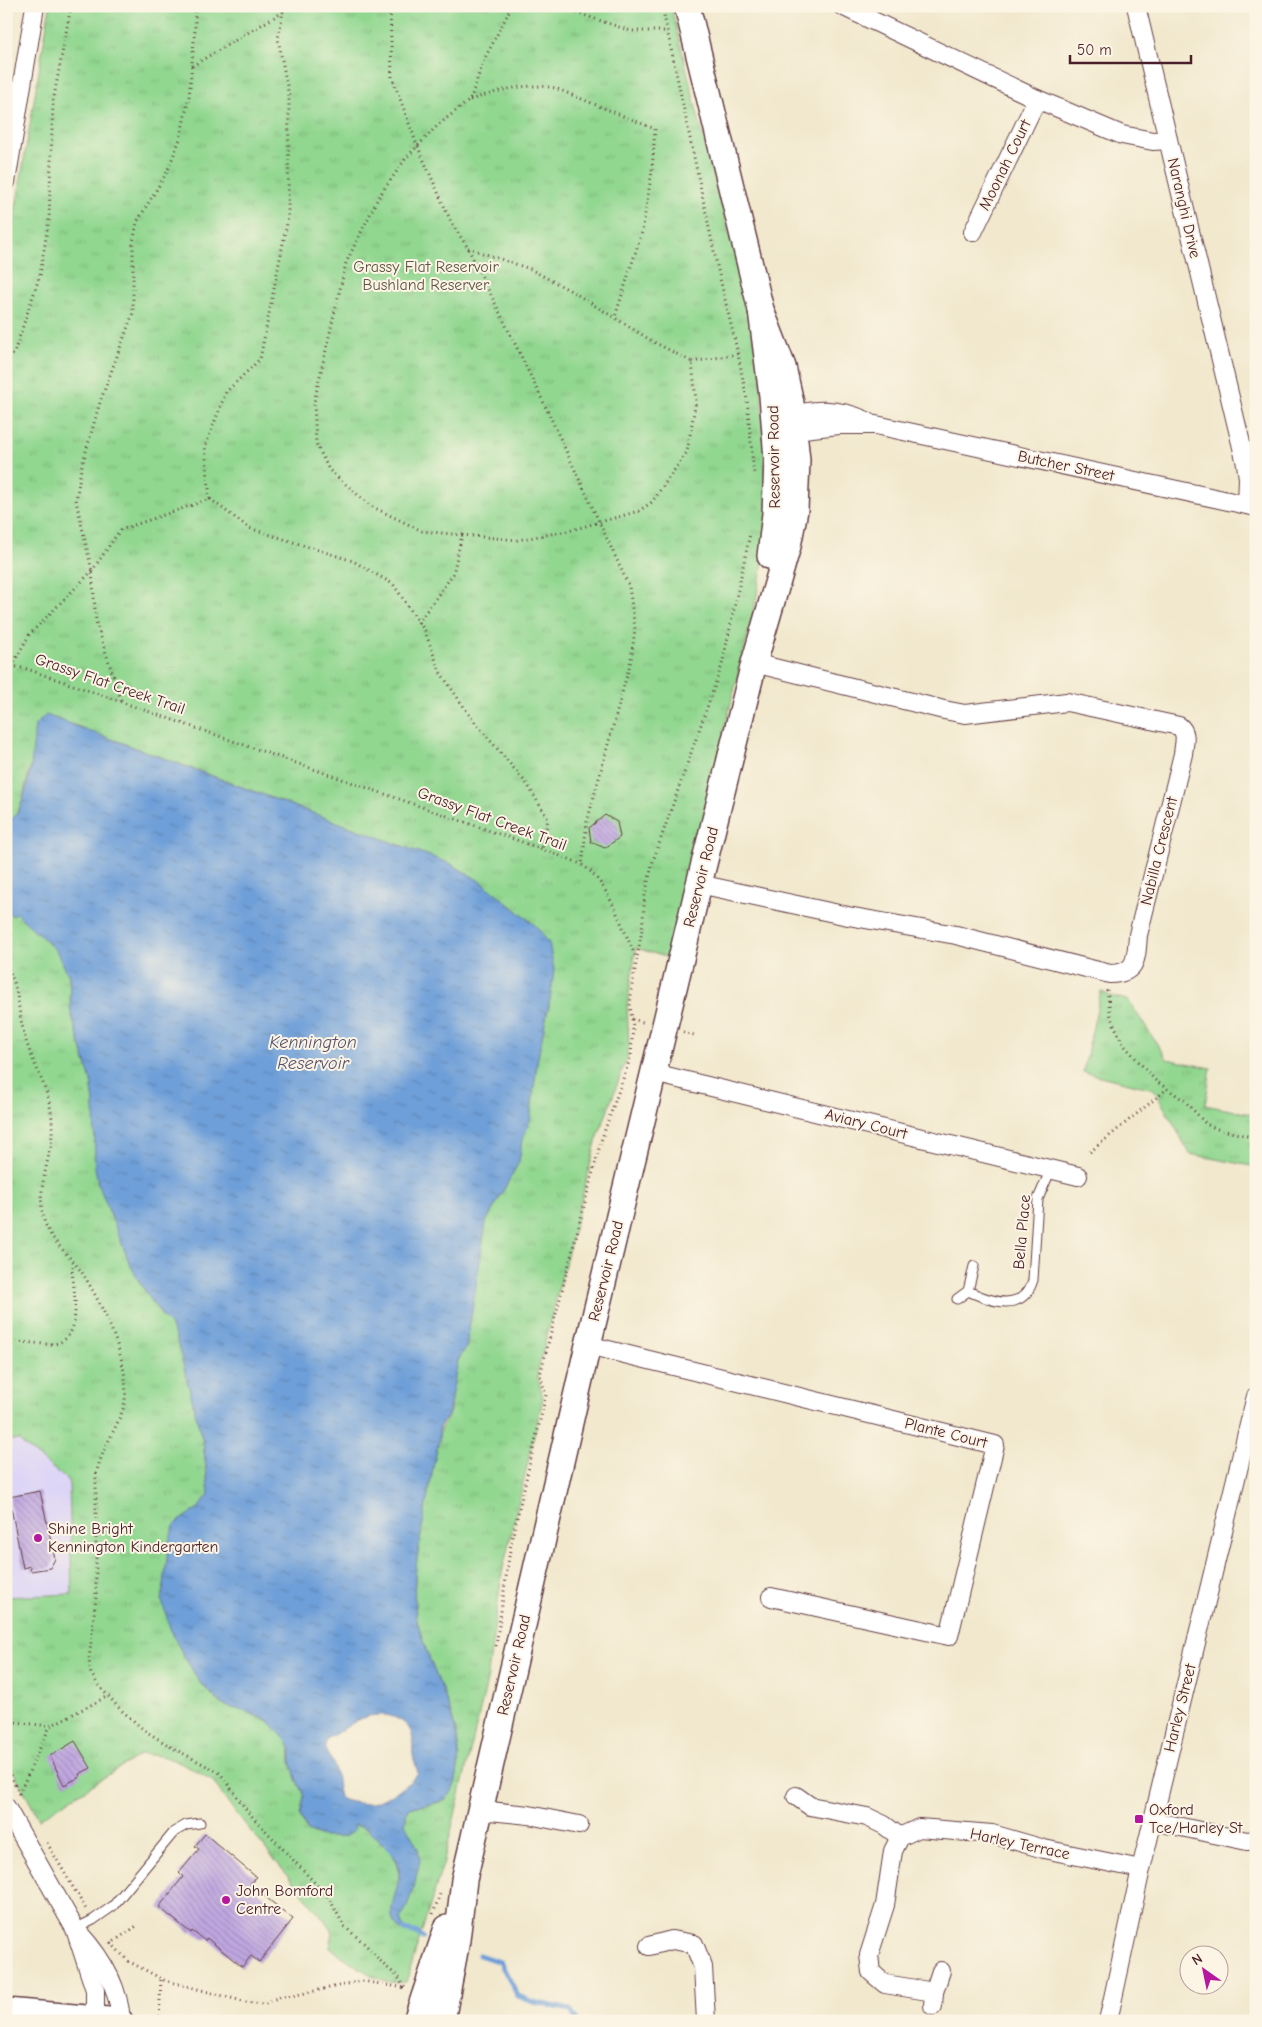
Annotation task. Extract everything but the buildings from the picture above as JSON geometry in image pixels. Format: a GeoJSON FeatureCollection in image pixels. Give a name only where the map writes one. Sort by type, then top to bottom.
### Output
{"type":"FeatureCollection","features":[{"type":"Feature","properties":{"kind":"main road","name":"Reservoir Road"},"geometry":{"type":"LineString","coordinates":[[416,2021],[453,1884],[480,1810],[588,1346],[754,662],[775,514],[777,459],[787,423],[689,16]]}},
{"type":"Feature","properties":{"kind":"main road","name":"Reservoir Road"},"geometry":{"type":"LineString","coordinates":[[442,2021],[457,1940],[453,1884]]}},
{"type":"Feature","properties":{"kind":"main road"},"geometry":{"type":"LineString","coordinates":[[6,2011],[120,2021]]}},
{"type":"Feature","properties":{"kind":"street"},"geometry":{"type":"LineString","coordinates":[[6,182],[35,6]]}},
{"type":"Feature","properties":{"kind":"street","name":"Naranghi Drive"},"geometry":{"type":"LineString","coordinates":[[842,6],[1037,99],[1122,135],[1153,141],[1168,140],[1246,464],[1252,506]]}},
{"type":"Feature","properties":{"kind":"street"},"geometry":{"type":"LineString","coordinates":[[1136,6],[1168,140]]}},
{"type":"Feature","properties":{"kind":"street","name":"Moonah Court"},"geometry":{"type":"LineString","coordinates":[[973,232],[1037,99]]}},
{"type":"Feature","properties":{"kind":"street","name":"Butcher Street"},"geometry":{"type":"LineString","coordinates":[[787,423],[821,411],[851,414],[876,425],[1252,506]]}},
{"type":"Feature","properties":{"kind":"street","name":"Nabilla Crescent"},"geometry":{"type":"LineString","coordinates":[[754,662],[966,714],[1067,702],[1152,721],[1174,723],[1183,729],[1185,735],[1183,754],[1138,934],[1135,959],[1127,972],[1110,974]]}},
{"type":"Feature","properties":{"kind":"street"},"geometry":{"type":"LineString","coordinates":[[699,884],[848,916],[956,935],[1110,974]]}},
{"type":"Feature","properties":{"kind":"street","name":"Aviary Court"},"geometry":{"type":"LineString","coordinates":[[654,1073],[1078,1176]]}},
{"type":"Feature","properties":{"kind":"street","name":"Plante Court"},"geometry":{"type":"LineString","coordinates":[[588,1346],[995,1445],[949,1636],[771,1598]]}},
{"type":"Feature","properties":{"kind":"street","name":"Harley Street"},"geometry":{"type":"LineString","coordinates":[[1108,2021],[1141,1869],[1251,1441],[1256,1396]]}},
{"type":"Feature","properties":{"kind":"street"},"geometry":{"type":"LineString","coordinates":[[796,1796],[810,1806],[867,1817],[884,1825],[900,1837],[893,1851],[885,1905],[869,1955],[871,1972],[885,1984],[934,1999],[941,1971]]}},
{"type":"Feature","properties":{"kind":"street"},"geometry":{"type":"LineString","coordinates":[[15,1804],[75,1929],[95,1990],[94,2019]]}},
{"type":"Feature","properties":{"kind":"street"},"geometry":{"type":"LineString","coordinates":[[480,1810],[530,1815],[579,1825]]}},
{"type":"Feature","properties":{"kind":"street"},"geometry":{"type":"LineString","coordinates":[[1153,1821],[1247,1841],[1256,1840]]}},
{"type":"Feature","properties":{"kind":"street","name":"Harley Terrace"},"geometry":{"type":"LineString","coordinates":[[900,1837],[919,1828],[992,1834],[1044,1849],[1141,1869]]}},
{"type":"Feature","properties":{"kind":"street"},"geometry":{"type":"LineString","coordinates":[[75,1929],[96,1951],[108,1973],[116,1996],[120,2021]]}},
{"type":"Feature","properties":{"kind":"street"},"geometry":{"type":"LineString","coordinates":[[649,1946],[672,1940],[694,1944],[702,1967],[706,2021]]}},
{"type":"Feature","properties":{"kind":"lane","name":"Bella Place"},"geometry":{"type":"LineString","coordinates":[[968,1291],[977,1296],[1010,1303],[1018,1302],[1030,1289],[1033,1280],[1038,1199],[1051,1169]]}},
{"type":"Feature","properties":{"kind":"lane"},"geometry":{"type":"LineString","coordinates":[[957,1299],[968,1291],[974,1266]]}},
{"type":"Feature","properties":{"kind":"lane"},"geometry":{"type":"LineString","coordinates":[[75,1929],[93,1920],[113,1906],[174,1832],[186,1825],[200,1824]]}},
{"type":"Feature","properties":{"kind":"path"},"geometry":{"type":"LineString","coordinates":[[6,363],[14,353],[40,275],[49,218],[53,102],[72,6]]}},
{"type":"Feature","properties":{"kind":"path"},"geometry":{"type":"LineString","coordinates":[[121,701],[96,622],[92,571],[76,500],[81,469],[100,402],[133,313],[133,243],[137,222],[167,172],[180,139],[189,96],[195,29],[195,6]]}},
{"type":"Feature","properties":{"kind":"path"},"geometry":{"type":"LineString","coordinates":[[284,6],[278,39],[289,96],[288,218],[260,359],[226,392],[205,447],[210,499],[249,528],[353,561],[393,584],[425,631],[440,672],[473,720],[527,784],[548,819],[542,849]]}},
{"type":"Feature","properties":{"kind":"path"},"geometry":{"type":"LineString","coordinates":[[390,6],[392,76],[417,146],[452,224],[468,248],[540,395],[629,586],[635,629],[631,660],[587,822],[582,866]]}},
{"type":"Feature","properties":{"kind":"path"},"geometry":{"type":"LineString","coordinates":[[470,100],[484,60],[512,6]]}},
{"type":"Feature","properties":{"kind":"path"},"geometry":{"type":"LineString","coordinates":[[557,6],[630,32],[666,31],[689,16]]}},
{"type":"Feature","properties":{"kind":"path"},"geometry":{"type":"LineString","coordinates":[[662,6],[738,354],[747,400],[755,477]]}},
{"type":"Feature","properties":{"kind":"path"},"geometry":{"type":"LineString","coordinates":[[192,66],[283,12]]}},
{"type":"Feature","properties":{"kind":"path"},"geometry":{"type":"LineString","coordinates":[[615,317],[642,232],[652,171],[655,128],[554,88],[541,85],[505,89],[470,100],[439,124],[406,158],[378,198],[346,263],[314,402],[316,443],[329,470],[371,506],[422,531],[517,540],[568,531],[639,511],[652,502],[687,452],[696,401],[692,362]]}},
{"type":"Feature","properties":{"kind":"path"},"geometry":{"type":"LineString","coordinates":[[468,248],[530,269],[574,292],[692,362],[738,354]]}},
{"type":"Feature","properties":{"kind":"path","name":"Grassy Flat Creek Trail"},"geometry":{"type":"LineString","coordinates":[[210,499],[120,530],[92,571],[29,636],[12,666],[27,669],[121,701],[542,849],[582,866],[596,878],[609,899],[637,959]]}},
{"type":"Feature","properties":{"kind":"path"},"geometry":{"type":"LineString","coordinates":[[495,1647],[511,1543],[546,1395],[540,1375],[601,1141],[631,1056],[633,1026],[630,1006],[645,895],[653,861],[722,666],[751,533]]}},
{"type":"Feature","properties":{"kind":"path"},"geometry":{"type":"LineString","coordinates":[[418,623],[453,574],[462,535]]}},
{"type":"Feature","properties":{"kind":"path"},"geometry":{"type":"LineString","coordinates":[[6,672],[12,666]]}},
{"type":"Feature","properties":{"kind":"path"},"geometry":{"type":"LineString","coordinates":[[6,964],[17,987],[23,1029],[46,1088],[51,1112],[51,1139],[42,1189],[43,1218],[51,1236],[74,1262],[104,1311],[121,1357],[124,1376],[125,1397],[123,1408],[99,1458],[95,1492],[96,1596],[88,1660],[92,1673],[108,1696],[130,1719],[144,1730],[170,1748],[220,1772],[248,1812],[329,1898],[344,1926],[366,1945],[406,1987],[372,1981],[353,1982],[296,1995],[282,1996],[263,2004],[246,2002],[161,1979],[128,1961],[112,1943],[138,1925]]}},
{"type":"Feature","properties":{"kind":"path"},"geometry":{"type":"LineString","coordinates":[[1110,974],[1107,990],[1108,1006],[1124,1044],[1156,1081],[1185,1101],[1206,1124],[1216,1129],[1256,1138]]}},
{"type":"Feature","properties":{"kind":"path"},"geometry":{"type":"LineString","coordinates":[[1090,1152],[1167,1089]]}},
{"type":"Feature","properties":{"kind":"path"},"geometry":{"type":"LineString","coordinates":[[6,1344],[24,1342],[49,1344],[62,1342],[67,1338],[76,1318],[72,1270],[74,1262]]}},
{"type":"Feature","properties":{"kind":"path"},"geometry":{"type":"LineString","coordinates":[[6,1721],[50,1726],[108,1696]]}},
{"type":"Feature","properties":{"kind":"path"},"geometry":{"type":"LineString","coordinates":[[15,1804],[50,1726]]}},
{"type":"Feature","properties":{"kind":"path"},"geometry":{"type":"LineString","coordinates":[[6,1766],[19,1794]]}},
{"type":"Feature","properties":{"kind":"path"},"geometry":{"type":"LineString","coordinates":[[46,1840],[93,1920]]}},
{"type":"Feature","properties":{"kind":"path"},"geometry":{"type":"LineString","coordinates":[[433,1914],[453,1884]]}},
{"type":"Feature","properties":{"kind":"path"},"geometry":{"type":"LineString","coordinates":[[159,2021],[161,1979]]}},
{"type":"Feature","properties":{"kind":"shaded area","name":"Shine Bright Kennington Kindergarten"},"geometry":{"type":"Polygon","coordinates":[[[6,1440],[20,1440],[22,1444],[69,1480],[72,1595],[6,1597],[6,1440]]]}},
{"type":"Feature","properties":{"kind":"green space","name":"Grassy Flat Reservoir Bushland Reserver"},"geometry":{"type":"Polygon","coordinates":[[[50,6],[671,6],[711,168],[739,269],[761,373],[768,536],[755,605],[669,958],[636,948],[627,1006],[629,1045],[627,1058],[596,1142],[537,1374],[543,1398],[502,1573],[487,1681],[444,1861],[406,1982],[396,1983],[377,1977],[330,1948],[332,1929],[235,1812],[212,1780],[180,1762],[161,1756],[141,1754],[39,1819],[6,1758],[6,1597],[72,1594],[69,1481],[22,1444],[20,1440],[6,1440],[6,908],[12,916],[16,913],[56,950],[69,976],[71,1013],[91,1081],[94,1102],[98,1183],[130,1264],[141,1285],[170,1325],[176,1337],[203,1442],[209,1494],[197,1510],[180,1520],[170,1628],[182,1653],[201,1684],[218,1701],[225,1706],[269,1721],[288,1742],[291,1747],[291,1761],[296,1779],[304,1796],[300,1816],[305,1828],[332,1837],[344,1837],[352,1832],[353,1825],[368,1829],[394,1856],[399,1873],[392,1917],[394,1924],[403,1927],[400,1919],[414,1887],[410,1835],[405,1824],[407,1809],[440,1802],[450,1795],[458,1766],[458,1743],[453,1720],[419,1629],[415,1606],[418,1552],[440,1430],[451,1408],[457,1364],[466,1348],[486,1222],[519,1162],[522,1140],[530,1121],[537,1062],[551,994],[554,969],[536,926],[483,883],[451,864],[55,718],[31,766],[17,813],[6,826],[6,266],[50,6]]]}},
{"type":"Feature","properties":{"kind":"green space"},"geometry":{"type":"Polygon","coordinates":[[[1101,991],[1110,996],[1128,1000],[1167,1059],[1211,1068],[1205,1105],[1256,1115],[1256,1167],[1190,1154],[1154,1089],[1083,1072],[1101,991]]]}},
{"type":"Feature","properties":{"kind":"water","name":"Kennington Reservoir"},"geometry":{"type":"Polygon","coordinates":[[[46,715],[451,864],[483,883],[536,926],[549,943],[554,969],[551,994],[537,1062],[530,1121],[522,1140],[519,1162],[486,1222],[466,1348],[458,1360],[448,1416],[439,1427],[439,1440],[418,1552],[415,1606],[419,1629],[453,1720],[458,1743],[458,1766],[450,1795],[433,1804],[407,1809],[405,1824],[418,1848],[420,1860],[414,1887],[400,1919],[403,1932],[396,1925],[392,1917],[393,1900],[399,1873],[396,1859],[368,1829],[353,1825],[354,1830],[344,1837],[321,1837],[308,1831],[300,1816],[304,1796],[296,1779],[291,1761],[291,1747],[288,1742],[269,1721],[225,1706],[201,1684],[182,1653],[170,1628],[162,1601],[169,1541],[174,1526],[197,1510],[209,1494],[203,1442],[176,1337],[170,1325],[141,1285],[130,1264],[98,1183],[95,1168],[94,1102],[91,1081],[71,1013],[69,976],[56,950],[16,913],[12,916],[6,908],[6,826],[18,812],[23,800],[31,768],[35,725],[46,715]],[[369,1716],[354,1722],[329,1737],[325,1743],[326,1752],[335,1768],[341,1799],[369,1804],[384,1799],[396,1792],[418,1774],[413,1755],[411,1731],[402,1721],[389,1716],[369,1716]]]}},
{"type":"Feature","properties":{"kind":"waterway"},"geometry":{"type":"LineString","coordinates":[[404,1930],[418,1933],[423,1938]]}},
{"type":"Feature","properties":{"kind":"waterway"},"geometry":{"type":"LineString","coordinates":[[479,1955],[500,1962],[518,1996],[533,2002],[570,2010],[577,2021]]}},
{"type":"Feature","properties":{"kind":"place","name":"Shine Bright Kennington Kindergarten"},"geometry":{"type":"Point","coordinates":[38,1538]}},
{"type":"Feature","properties":{"kind":"place","name":"Oxford Tce/Harley St"},"geometry":{"type":"Point","coordinates":[1139,1819]}},
{"type":"Feature","properties":{"kind":"place","name":"John Bomford Centre"},"geometry":{"type":"Point","coordinates":[226,1900]}}]}
